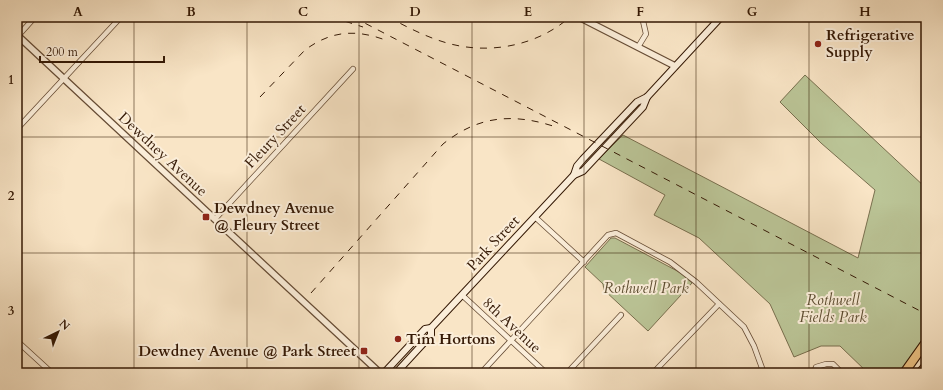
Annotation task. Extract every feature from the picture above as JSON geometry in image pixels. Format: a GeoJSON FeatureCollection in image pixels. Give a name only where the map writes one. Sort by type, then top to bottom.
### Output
{"type":"FeatureCollection","features":[{"type":"Feature","properties":{"kind":"highway"},"geometry":{"type":"LineString","coordinates":[[904,373],[926,342]]}},
{"type":"Feature","properties":{"kind":"highway"},"geometry":{"type":"LineString","coordinates":[[920,373],[926,366]]}},
{"type":"Feature","properties":{"kind":"main road","name":"Park Street"},"geometry":{"type":"LineString","coordinates":[[396,373],[431,334],[432,328],[462,295],[574,176],[583,171],[643,107],[647,97],[721,17]]}},
{"type":"Feature","properties":{"kind":"main road","name":"Park Street"},"geometry":{"type":"LineString","coordinates":[[384,373],[425,329],[432,328]]}},
{"type":"Feature","properties":{"kind":"street"},"geometry":{"type":"LineString","coordinates":[[17,36],[35,17]]}},
{"type":"Feature","properties":{"kind":"street"},"geometry":{"type":"LineString","coordinates":[[17,129],[121,17]]}},
{"type":"Feature","properties":{"kind":"street"},"geometry":{"type":"LineString","coordinates":[[579,17],[675,66]]}},
{"type":"Feature","properties":{"kind":"street"},"geometry":{"type":"LineString","coordinates":[[638,47],[646,34],[643,21],[647,17]]}},
{"type":"Feature","properties":{"kind":"street","name":"Dewdney Avenue"},"geometry":{"type":"LineString","coordinates":[[17,36],[380,373]]}},
{"type":"Feature","properties":{"kind":"street","name":"Fleury Street"},"geometry":{"type":"LineString","coordinates":[[215,219],[353,69]]}},
{"type":"Feature","properties":{"kind":"street"},"geometry":{"type":"LineString","coordinates":[[535,217],[582,264]]}},
{"type":"Feature","properties":{"kind":"street"},"geometry":{"type":"LineString","coordinates":[[481,373],[608,235],[616,233],[670,262],[696,282],[744,327],[754,346],[763,373]]}},
{"type":"Feature","properties":{"kind":"street","name":"8th Avenue"},"geometry":{"type":"LineString","coordinates":[[462,295],[546,373]]}},
{"type":"Feature","properties":{"kind":"street"},"geometry":{"type":"LineString","coordinates":[[653,373],[719,304]]}},
{"type":"Feature","properties":{"kind":"street"},"geometry":{"type":"LineString","coordinates":[[567,373],[621,315]]}},
{"type":"Feature","properties":{"kind":"street"},"geometry":{"type":"LineString","coordinates":[[17,341],[52,373]]}},
{"type":"Feature","properties":{"kind":"street"},"geometry":{"type":"LineString","coordinates":[[814,373],[816,367],[826,364],[833,364],[842,373]]}},
{"type":"Feature","properties":{"kind":"green space","name":"Rothwell Fields Park"},"geometry":{"type":"Polygon","coordinates":[[[805,75],[926,188],[926,337],[899,373],[868,373],[840,346],[821,346],[794,357],[770,304],[699,238],[654,215],[665,195],[599,159],[623,135],[858,258],[875,190],[821,143],[780,102],[805,75]]]}},
{"type":"Feature","properties":{"kind":"green space","name":"Rothwell Park"},"geometry":{"type":"Polygon","coordinates":[[[611,238],[615,238],[681,273],[692,283],[648,331],[604,290],[603,284],[585,267],[611,238]]]}},
{"type":"Feature","properties":{"kind":"railway"},"geometry":{"type":"LineString","coordinates":[[332,17],[363,27]]}},
{"type":"Feature","properties":{"kind":"railway"},"geometry":{"type":"LineString","coordinates":[[353,17],[926,314]]}},
{"type":"Feature","properties":{"kind":"railway"},"geometry":{"type":"LineString","coordinates":[[388,17],[417,32],[439,41],[463,47],[479,48],[496,48],[528,41],[543,35],[570,17]]}},
{"type":"Feature","properties":{"kind":"railway"},"geometry":{"type":"LineString","coordinates":[[260,97],[305,50],[325,38],[335,35],[355,33],[377,37],[388,41]]}},
{"type":"Feature","properties":{"kind":"railway"},"geometry":{"type":"LineString","coordinates":[[311,293],[443,144],[456,134],[470,127],[497,119],[526,120],[556,127]]}},
{"type":"Feature","properties":{"kind":"place","name":"Refrigerative Supply"},"geometry":{"type":"Point","coordinates":[818,44]}},
{"type":"Feature","properties":{"kind":"place","name":"Dewdney Avenue @ Fleury Street"},"geometry":{"type":"Point","coordinates":[206,217]}},
{"type":"Feature","properties":{"kind":"place","name":"Tim Hortons"},"geometry":{"type":"Point","coordinates":[398,339]}},
{"type":"Feature","properties":{"kind":"place","name":"Dewdney Avenue @ Park Street"},"geometry":{"type":"Point","coordinates":[364,351]}}]}
